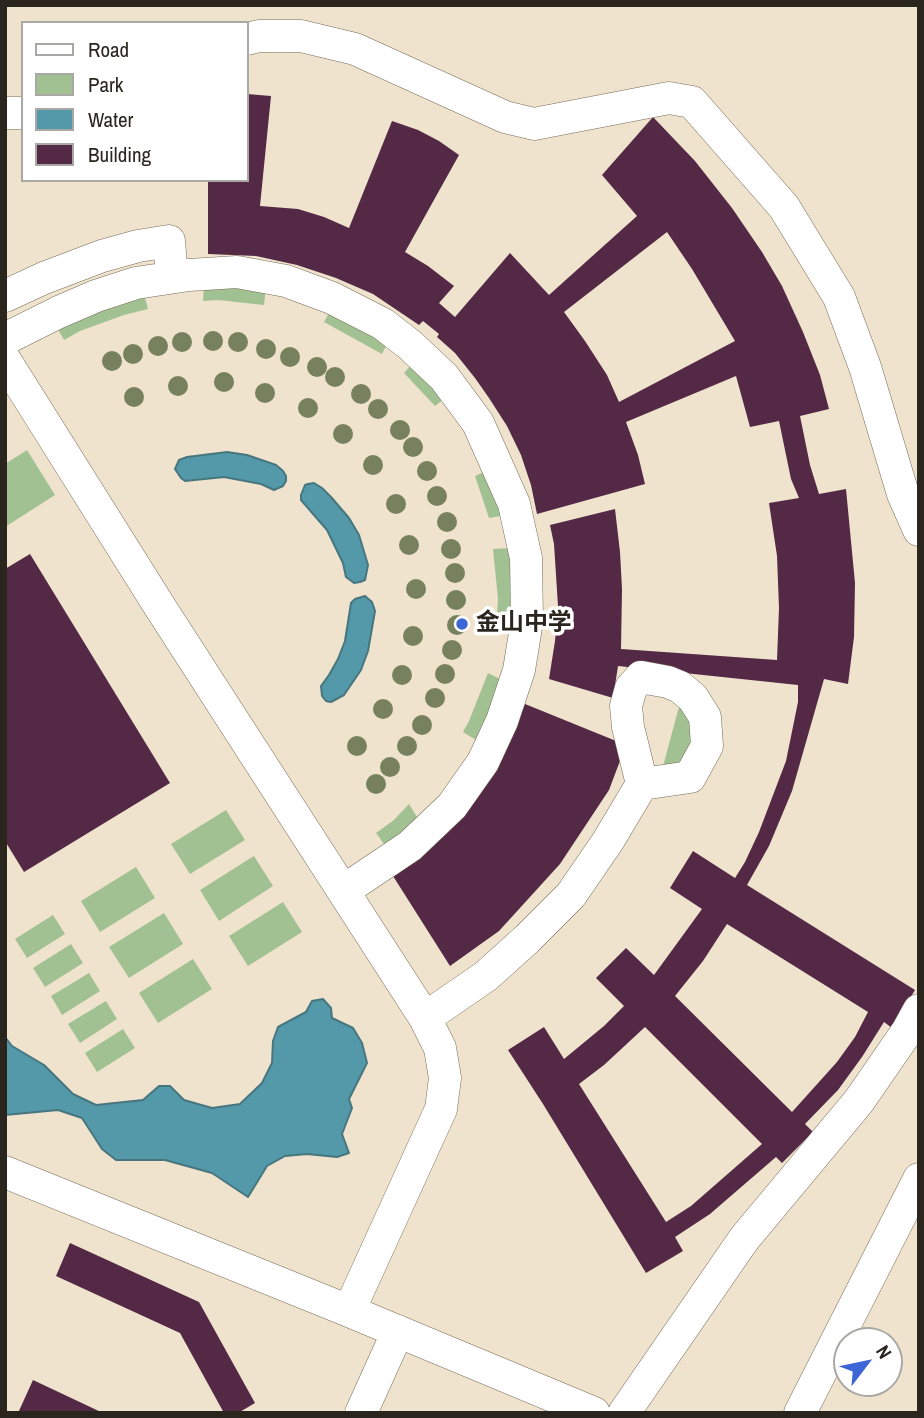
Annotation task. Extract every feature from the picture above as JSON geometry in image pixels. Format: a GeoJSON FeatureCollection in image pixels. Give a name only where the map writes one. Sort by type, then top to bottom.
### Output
{"type":"FeatureCollection","features":[{"type":"Feature","properties":{"kind":"street"},"geometry":{"type":"LineString","coordinates":[[248,39],[259,36],[301,36],[355,48],[505,117],[534,124],[669,98],[692,102],[784,207],[839,297],[865,367],[903,494],[919,530]]}},
{"type":"Feature","properties":{"kind":"street"},"geometry":{"type":"LineString","coordinates":[[5,296],[102,256],[169,241],[172,277]]}},
{"type":"Feature","properties":{"kind":"street"},"geometry":{"type":"LineString","coordinates":[[5,339],[96,296],[136,283],[237,272],[286,281],[332,298],[383,324],[410,345],[443,377],[478,423],[514,504],[526,558],[527,621],[519,670],[502,721],[483,762],[452,806],[410,846],[343,891]]}},
{"type":"Feature","properties":{"kind":"street"},"geometry":{"type":"LineString","coordinates":[[5,360],[425,1018],[440,1048],[445,1078],[441,1109],[349,1311]]}},
{"type":"Feature","properties":{"kind":"street"},"geometry":{"type":"LineString","coordinates":[[425,1018],[486,976],[571,895],[642,784]]}},
{"type":"Feature","properties":{"kind":"street"},"geometry":{"type":"LineString","coordinates":[[624,1413],[744,1239],[859,1101],[919,1010]]}},
{"type":"Feature","properties":{"kind":"street"},"geometry":{"type":"LineString","coordinates":[[5,1172],[594,1413]]}},
{"type":"Feature","properties":{"kind":"street"},"geometry":{"type":"LineString","coordinates":[[800,1413],[919,1179]]}},
{"type":"Feature","properties":{"kind":"street"},"geometry":{"type":"LineString","coordinates":[[361,1413],[398,1331]]}},
{"type":"Feature","properties":{"kind":"green space"},"geometry":{"type":"Polygon","coordinates":[[[204,284],[266,287],[264,305],[203,301],[204,284]]]}},
{"type":"Feature","properties":{"kind":"green space"},"geometry":{"type":"Polygon","coordinates":[[[143,290],[148,309],[80,331],[64,340],[55,324],[143,290]]]}},
{"type":"Feature","properties":{"kind":"green space"},"geometry":{"type":"Polygon","coordinates":[[[333,306],[391,336],[382,354],[324,322],[333,306]]]}},
{"type":"Feature","properties":{"kind":"green space"},"geometry":{"type":"Polygon","coordinates":[[[416,359],[449,395],[435,406],[404,373],[416,359]]]}},
{"type":"Feature","properties":{"kind":"green space"},"geometry":{"type":"Polygon","coordinates":[[[27,450],[55,495],[5,527],[5,464],[27,450]]]}},
{"type":"Feature","properties":{"kind":"green space"},"geometry":{"type":"Polygon","coordinates":[[[491,469],[506,515],[489,518],[475,476],[491,469]]]}},
{"type":"Feature","properties":{"kind":"green space"},"geometry":{"type":"Polygon","coordinates":[[[513,548],[514,617],[497,616],[493,549],[513,548]]]}},
{"type":"Feature","properties":{"kind":"green space"},"geometry":{"type":"Polygon","coordinates":[[[488,673],[506,682],[481,743],[463,732],[488,673]]]}},
{"type":"Feature","properties":{"kind":"green space"},"geometry":{"type":"Polygon","coordinates":[[[680,703],[690,716],[697,739],[678,766],[662,770],[680,703]]]}},
{"type":"Feature","properties":{"kind":"green space"},"geometry":{"type":"Polygon","coordinates":[[[409,804],[420,822],[387,848],[376,833],[394,820],[409,804]]]}},
{"type":"Feature","properties":{"kind":"green space"},"geometry":{"type":"Polygon","coordinates":[[[226,810],[245,840],[190,874],[171,844],[226,810]]]}},
{"type":"Feature","properties":{"kind":"green space"},"geometry":{"type":"Polygon","coordinates":[[[254,856],[273,886],[219,921],[200,890],[254,856]]]}},
{"type":"Feature","properties":{"kind":"green space"},"geometry":{"type":"Polygon","coordinates":[[[136,867],[155,898],[100,932],[81,901],[136,867]]]}},
{"type":"Feature","properties":{"kind":"green space"},"geometry":{"type":"Polygon","coordinates":[[[283,902],[302,932],[248,966],[229,936],[283,902]]]}},
{"type":"Feature","properties":{"kind":"green space"},"geometry":{"type":"Polygon","coordinates":[[[164,913],[183,944],[129,978],[109,947],[164,913]]]}},
{"type":"Feature","properties":{"kind":"green space"},"geometry":{"type":"Polygon","coordinates":[[[53,915],[65,934],[27,958],[15,939],[53,915]]]}},
{"type":"Feature","properties":{"kind":"green space"},"geometry":{"type":"Polygon","coordinates":[[[71,944],[83,963],[45,987],[33,968],[71,944]]]}},
{"type":"Feature","properties":{"kind":"green space"},"geometry":{"type":"Polygon","coordinates":[[[193,959],[212,989],[158,1023],[139,993],[193,959]]]}},
{"type":"Feature","properties":{"kind":"green space"},"geometry":{"type":"Polygon","coordinates":[[[89,973],[100,991],[62,1015],[51,996],[89,973]]]}},
{"type":"Feature","properties":{"kind":"green space"},"geometry":{"type":"Polygon","coordinates":[[[106,1001],[117,1019],[80,1043],[68,1024],[106,1001]]]}},
{"type":"Feature","properties":{"kind":"green space"},"geometry":{"type":"Polygon","coordinates":[[[123,1029],[135,1048],[97,1072],[85,1053],[123,1029]]]}},
{"type":"Feature","properties":{"kind":"water"},"geometry":{"type":"Polygon","coordinates":[[[227,452],[247,455],[276,465],[283,471],[286,481],[283,486],[274,490],[261,484],[224,477],[185,481],[175,469],[179,460],[187,457],[227,452]]]}},
{"type":"Feature","properties":{"kind":"water"},"geometry":{"type":"Polygon","coordinates":[[[314,483],[331,497],[359,535],[368,565],[365,580],[354,583],[346,577],[343,563],[327,530],[301,500],[305,485],[314,483]]]}},
{"type":"Feature","properties":{"kind":"water"},"geometry":{"type":"Polygon","coordinates":[[[365,596],[372,602],[375,611],[368,651],[361,670],[344,695],[331,702],[326,701],[322,696],[321,686],[338,659],[345,641],[351,603],[365,596]]]}},
{"type":"Feature","properties":{"kind":"water"},"geometry":{"type":"Polygon","coordinates":[[[323,999],[331,1008],[332,1018],[353,1028],[362,1043],[367,1063],[349,1099],[352,1108],[342,1134],[349,1153],[337,1157],[307,1154],[285,1156],[267,1166],[248,1197],[212,1173],[165,1160],[116,1160],[102,1149],[82,1118],[58,1110],[5,1115],[5,1037],[12,1046],[44,1065],[73,1094],[96,1105],[143,1100],[159,1086],[170,1086],[184,1100],[212,1108],[240,1104],[262,1083],[272,1063],[273,1041],[278,1027],[306,1012],[312,1001],[323,999]]]}},
{"type":"Feature","properties":{"kind":"building"},"geometry":{"type":"Polygon","coordinates":[[[248,94],[271,96],[260,206],[298,209],[349,228],[392,121],[418,130],[459,155],[405,252],[454,286],[439,303],[455,317],[510,253],[549,295],[637,216],[602,175],[653,117],[695,161],[732,208],[782,286],[803,332],[820,375],[829,409],[800,416],[819,494],[846,489],[855,583],[854,637],[848,684],[824,679],[792,791],[769,846],[747,885],[915,990],[892,1028],[884,1022],[838,1090],[805,1124],[813,1132],[782,1163],[776,1157],[710,1214],[675,1237],[683,1251],[646,1273],[508,1050],[544,1027],[564,1059],[604,1026],[624,1006],[596,978],[626,948],[654,975],[702,909],[670,888],[693,851],[735,878],[759,832],[786,761],[798,702],[798,685],[618,666],[613,698],[549,679],[558,606],[554,544],[550,525],[615,509],[622,589],[621,649],[777,660],[777,556],[769,503],[799,498],[791,479],[779,421],[750,427],[736,376],[626,422],[645,484],[537,514],[521,455],[507,426],[455,353],[437,337],[439,334],[423,321],[419,325],[373,294],[297,265],[256,256],[208,254],[208,182],[248,182],[248,94]],[[667,232],[564,312],[607,375],[619,402],[735,341],[667,232]],[[727,924],[703,961],[675,996],[792,1112],[837,1062],[855,1037],[868,1012],[727,924]],[[645,1027],[579,1084],[666,1222],[691,1206],[762,1144],[645,1027]]]}},
{"type":"Feature","properties":{"kind":"building"},"geometry":{"type":"Polygon","coordinates":[[[30,554],[170,783],[24,872],[5,841],[5,569],[30,554]]]}},
{"type":"Feature","properties":{"kind":"building"},"geometry":{"type":"Polygon","coordinates":[[[525,704],[626,745],[609,790],[560,864],[499,931],[450,966],[393,876],[506,750],[525,704]]]}},
{"type":"Feature","properties":{"kind":"building"},"geometry":{"type":"Polygon","coordinates":[[[70,1243],[199,1302],[255,1403],[238,1413],[224,1413],[180,1333],[56,1276],[70,1243]]]}},
{"type":"Feature","properties":{"kind":"building"},"geometry":{"type":"Polygon","coordinates":[[[33,1380],[103,1413],[18,1413],[33,1380]]]}},
{"type":"Feature","properties":{"kind":"place","name":"金山中学"},"geometry":{"type":"Point","coordinates":[462,624]}}]}
